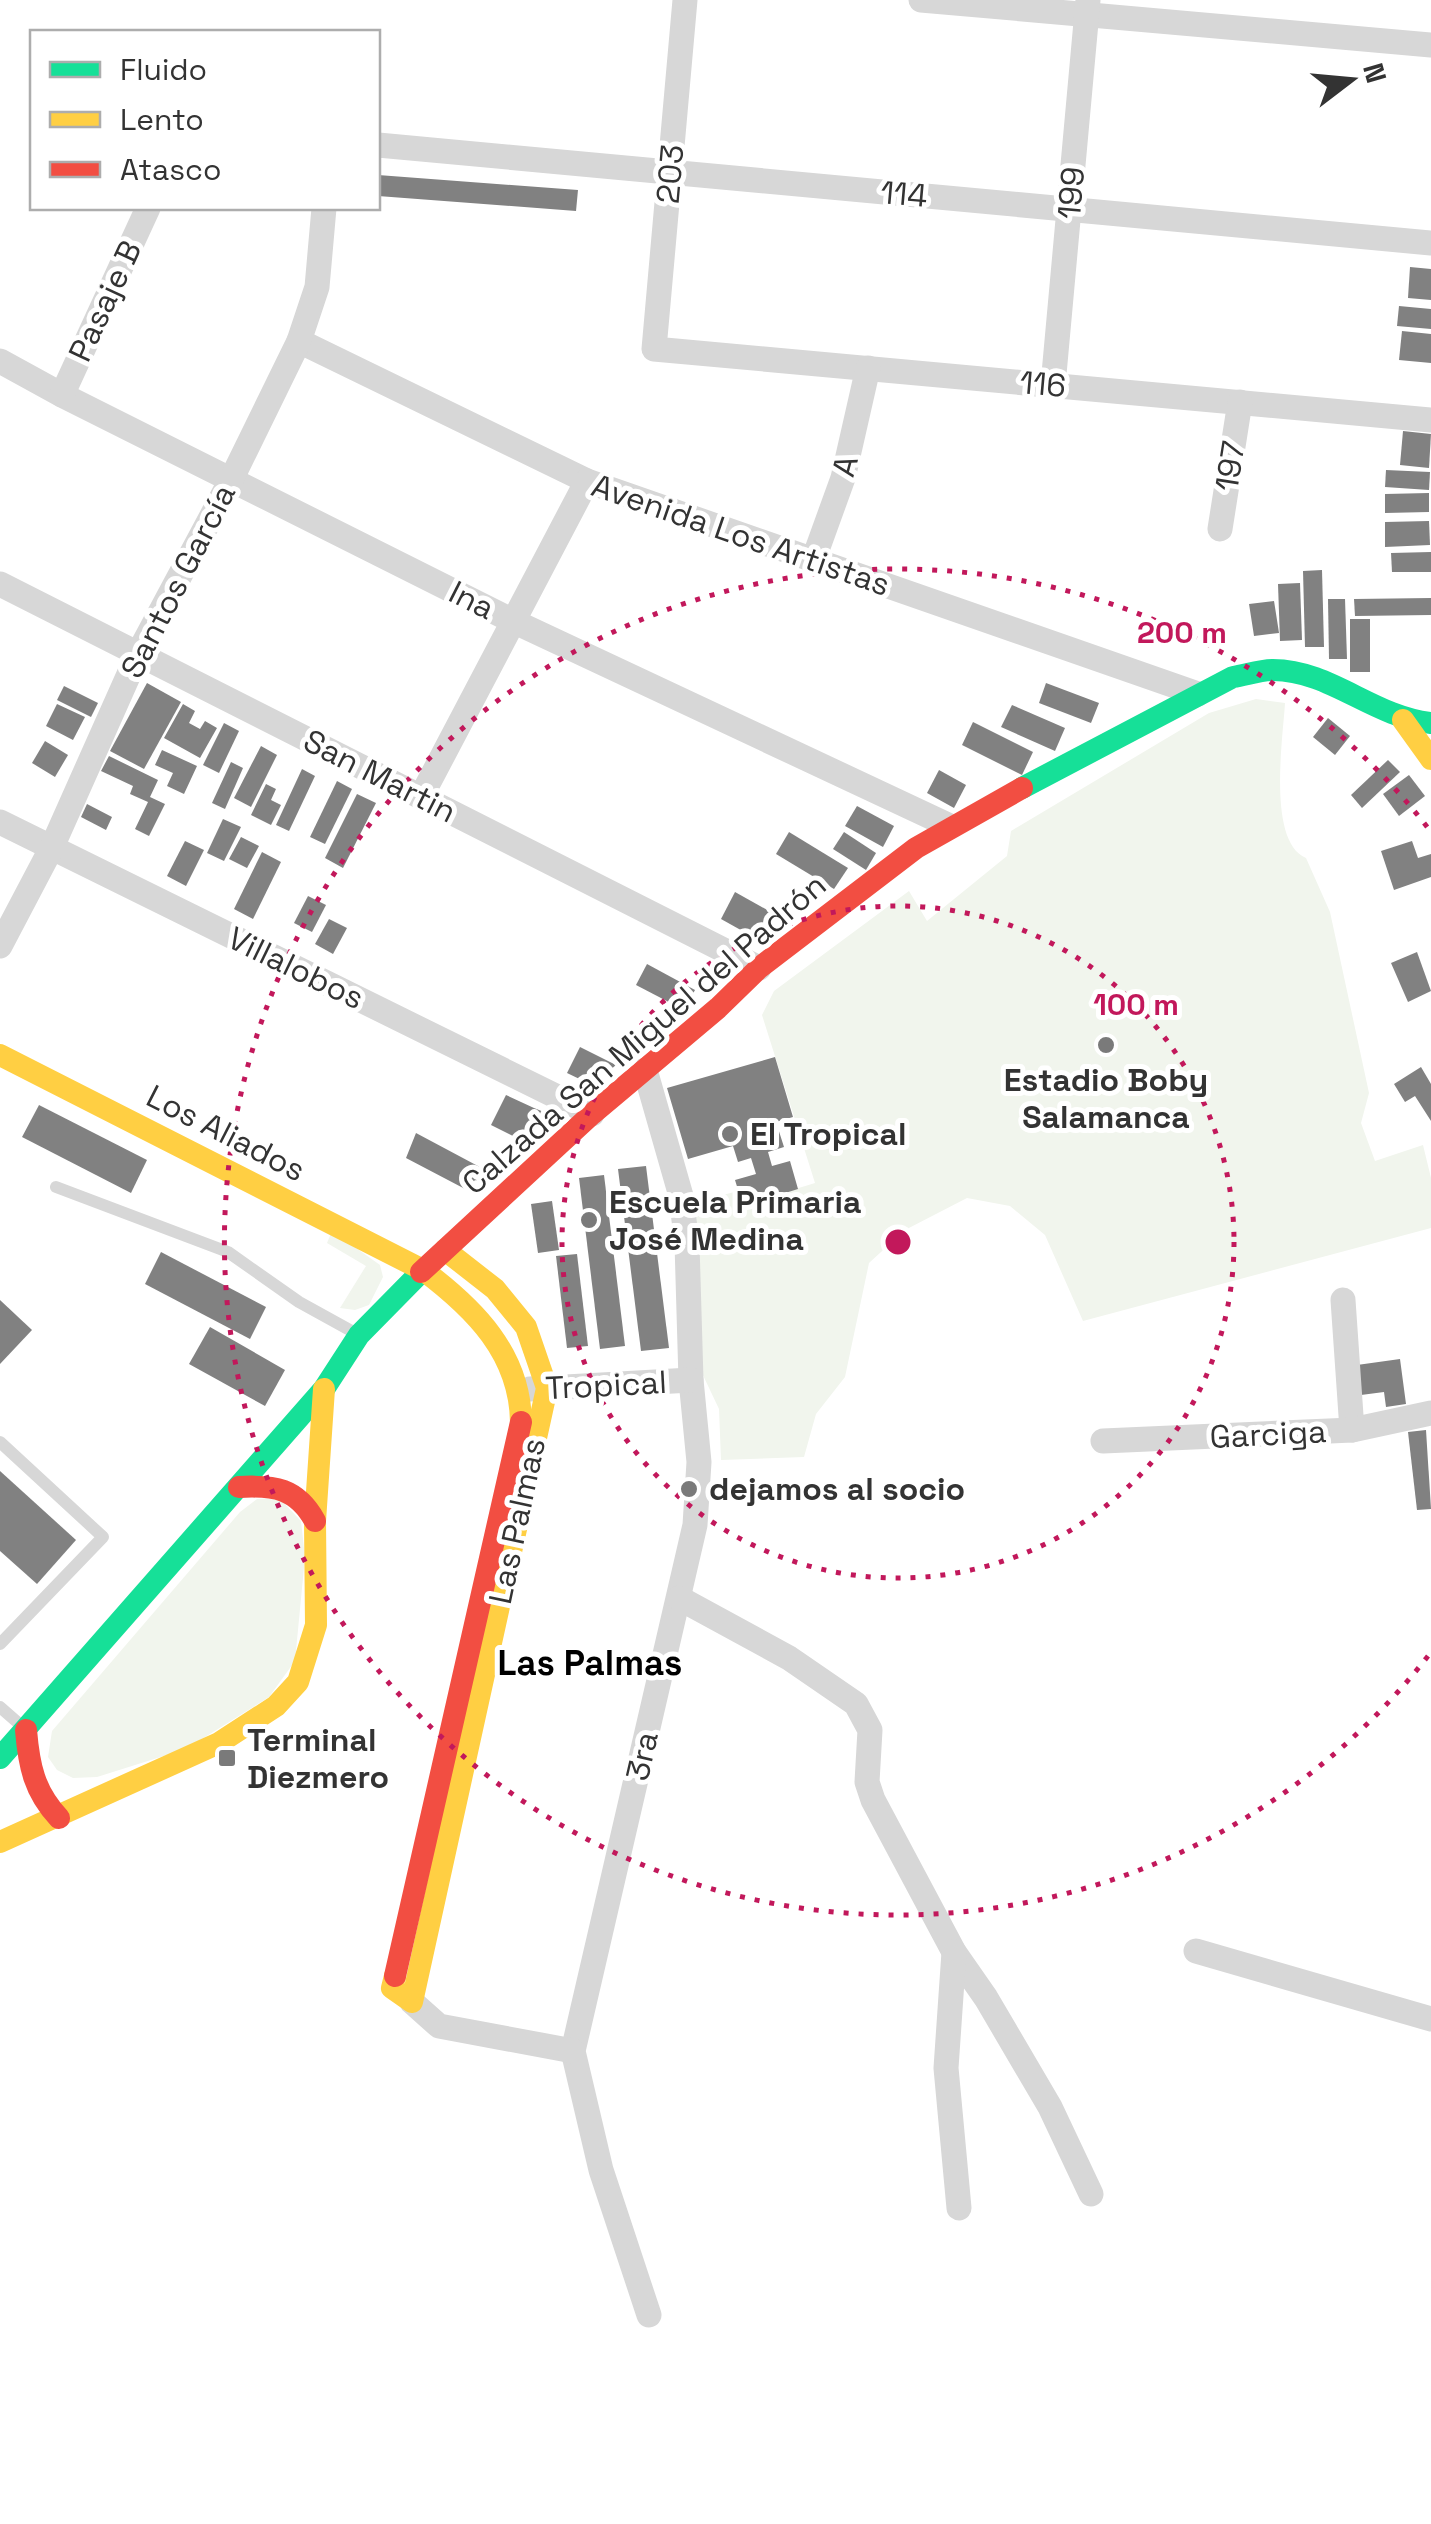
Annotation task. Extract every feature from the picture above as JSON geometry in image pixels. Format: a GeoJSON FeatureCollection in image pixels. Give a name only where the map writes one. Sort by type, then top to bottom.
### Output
{"type":"FeatureCollection","features":[{"type":"Feature","properties":{"kind":"main road","name":"Calzada San Miguel del Padrón"},"geometry":{"type":"LineString","coordinates":[[0,1758],[324,1389],[359,1336],[424,1270],[592,1114],[718,1008],[759,968],[916,848],[950,826],[1233,677],[1271,670],[1320,678],[1396,716]]}},
{"type":"Feature","properties":{"kind":"main road"},"geometry":{"type":"LineString","coordinates":[[1430,711],[1417,707],[1396,716],[1431,759]]}},
{"type":"Feature","properties":{"kind":"main road","name":"Los Aliados"},"geometry":{"type":"LineString","coordinates":[[0,1055],[424,1270]]}},
{"type":"Feature","properties":{"kind":"main road"},"geometry":{"type":"LineString","coordinates":[[445,1250],[495,1288],[526,1326],[546,1388]]}},
{"type":"Feature","properties":{"kind":"main road","name":"Las Palmas"},"geometry":{"type":"LineString","coordinates":[[424,1270],[465,1300],[510,1361],[520,1390],[522,1420],[392,1988],[412,2002],[546,1388]]}},
{"type":"Feature","properties":{"kind":"main road","name":"Calzada San Miguel del Padrón"},"geometry":{"type":"LineString","coordinates":[[0,1842],[219,1743],[276,1706],[298,1682],[316,1624],[316,1521],[324,1389]]}},
{"type":"Feature","properties":{"kind":"main road"},"geometry":{"type":"LineString","coordinates":[[239,1487],[264,1486],[293,1492],[307,1504],[316,1521]]}},
{"type":"Feature","properties":{"kind":"main road"},"geometry":{"type":"LineString","coordinates":[[26,1730],[33,1784],[41,1800],[59,1818]]}},
{"type":"Feature","properties":{"kind":"street","name":"203"},"geometry":{"type":"LineString","coordinates":[[654,348],[686,0]]}},
{"type":"Feature","properties":{"kind":"street"},"geometry":{"type":"LineString","coordinates":[[921,0],[1088,7],[1431,46]]}},
{"type":"Feature","properties":{"kind":"street","name":"199"},"geometry":{"type":"LineString","coordinates":[[1053,385],[1088,7]]}},
{"type":"Feature","properties":{"kind":"street","name":"114"},"geometry":{"type":"LineString","coordinates":[[380,144],[1431,243]]}},
{"type":"Feature","properties":{"kind":"street","name":"Pasaje B"},"geometry":{"type":"LineString","coordinates":[[62,395],[147,210]]}},
{"type":"Feature","properties":{"kind":"street","name":"Santos García"},"geometry":{"type":"LineString","coordinates":[[0,946],[52,847],[138,654],[231,480],[299,341],[317,287],[324,210]]}},
{"type":"Feature","properties":{"kind":"street","name":"Avenida Los Artistas"},"geometry":{"type":"LineString","coordinates":[[299,341],[587,482],[1198,694]]}},
{"type":"Feature","properties":{"kind":"street","name":"116"},"geometry":{"type":"LineString","coordinates":[[654,348],[1431,420]]}},
{"type":"Feature","properties":{"kind":"street","name":"Ina"},"geometry":{"type":"LineString","coordinates":[[0,361],[515,622],[950,826]]}},
{"type":"Feature","properties":{"kind":"street","name":"A"},"geometry":{"type":"LineString","coordinates":[[813,561],[843,478],[868,368]]}},
{"type":"Feature","properties":{"kind":"street","name":"197"},"geometry":{"type":"LineString","coordinates":[[1220,529],[1240,402]]}},
{"type":"Feature","properties":{"kind":"street"},"geometry":{"type":"LineString","coordinates":[[421,797],[587,482]]}},
{"type":"Feature","properties":{"kind":"street","name":"San Martin"},"geometry":{"type":"LineString","coordinates":[[0,584],[759,968]]}},
{"type":"Feature","properties":{"kind":"street","name":"Villalobos"},"geometry":{"type":"LineString","coordinates":[[0,822],[592,1114]]}},
{"type":"Feature","properties":{"kind":"street","name":"3ra"},"geometry":{"type":"LineString","coordinates":[[645,1070],[688,1244],[691,1380],[699,1462],[696,1525],[573,2051],[601,2170],[649,2315]]}},
{"type":"Feature","properties":{"kind":"street"},"geometry":{"type":"LineString","coordinates":[[1343,1300],[1352,1430]]}},
{"type":"Feature","properties":{"kind":"street","name":"Tropical"},"geometry":{"type":"LineString","coordinates":[[520,1390],[691,1380]]}},
{"type":"Feature","properties":{"kind":"street","name":"Garciga"},"geometry":{"type":"LineString","coordinates":[[1103,1441],[1352,1430],[1431,1414]]}},
{"type":"Feature","properties":{"kind":"street"},"geometry":{"type":"LineString","coordinates":[[679,1598],[789,1658],[856,1704],[870,1730],[867,1782],[873,1800],[954,1952],[986,1998],[1050,2108],[1091,2194]]}},
{"type":"Feature","properties":{"kind":"street"},"geometry":{"type":"LineString","coordinates":[[1196,1951],[1431,2020]]}},
{"type":"Feature","properties":{"kind":"street"},"geometry":{"type":"LineString","coordinates":[[954,1952],[946,2068],[959,2208]]}},
{"type":"Feature","properties":{"kind":"street"},"geometry":{"type":"LineString","coordinates":[[412,2002],[440,2026],[573,2051]]}},
{"type":"Feature","properties":{"kind":"lane"},"geometry":{"type":"LineString","coordinates":[[56,1187],[228,1252],[299,1302],[359,1336]]}},
{"type":"Feature","properties":{"kind":"lane"},"geometry":{"type":"LineString","coordinates":[[0,1442],[102,1537],[0,1644]]}},
{"type":"Feature","properties":{"kind":"lane"},"geometry":{"type":"LineString","coordinates":[[0,1618],[13,1630]]}},
{"type":"Feature","properties":{"kind":"lane"},"geometry":{"type":"LineString","coordinates":[[0,1706],[26,1730]]}},
{"type":"Feature","properties":{"kind":"shaded area"},"geometry":{"type":"Polygon","coordinates":[[[1256,699],[1285,703],[1280,763],[1282,811],[1286,832],[1294,848],[1306,858],[1330,912],[1369,1093],[1361,1123],[1375,1161],[1423,1145],[1431,1178],[1431,1228],[1083,1321],[1045,1235],[1010,1206],[967,1198],[905,1230],[869,1263],[845,1377],[816,1414],[804,1457],[721,1460],[719,1409],[701,1371],[692,1203],[738,1191],[743,1205],[815,1183],[762,1015],[774,991],[909,891],[927,921],[1007,856],[1011,831],[1209,713],[1256,699]]]}},
{"type":"Feature","properties":{"kind":"shaded area"},"geometry":{"type":"Polygon","coordinates":[[[332,1231],[380,1265],[383,1277],[369,1305],[355,1310],[340,1308],[366,1266],[327,1243],[332,1231]]]}},
{"type":"Feature","properties":{"kind":"shaded area"},"geometry":{"type":"Polygon","coordinates":[[[279,1498],[301,1521],[305,1557],[295,1661],[269,1697],[186,1749],[97,1777],[73,1778],[57,1770],[48,1757],[52,1731],[240,1512],[257,1499],[279,1498]]]}},
{"type":"Feature","properties":{"kind":"building"},"geometry":{"type":"Polygon","coordinates":[[[380,175],[578,190],[576,211],[380,196],[380,175]]]}},
{"type":"Feature","properties":{"kind":"building"},"geometry":{"type":"Polygon","coordinates":[[[1410,267],[1431,269],[1431,300],[1408,298],[1410,267]]]}},
{"type":"Feature","properties":{"kind":"building"},"geometry":{"type":"Polygon","coordinates":[[[1399,306],[1431,309],[1431,329],[1397,326],[1399,306]]]}},
{"type":"Feature","properties":{"kind":"building"},"geometry":{"type":"Polygon","coordinates":[[[1402,331],[1431,334],[1431,363],[1399,360],[1402,331]]]}},
{"type":"Feature","properties":{"kind":"building"},"geometry":{"type":"Polygon","coordinates":[[[1403,431],[1431,434],[1429,468],[1400,465],[1403,431]]]}},
{"type":"Feature","properties":{"kind":"building"},"geometry":{"type":"Polygon","coordinates":[[[1386,470],[1430,472],[1429,490],[1385,487],[1386,470]]]}},
{"type":"Feature","properties":{"kind":"building"},"geometry":{"type":"Polygon","coordinates":[[[1429,493],[1429,512],[1385,513],[1385,494],[1429,493]]]}},
{"type":"Feature","properties":{"kind":"building"},"geometry":{"type":"Polygon","coordinates":[[[1429,521],[1430,545],[1385,547],[1385,522],[1429,521]]]}},
{"type":"Feature","properties":{"kind":"building"},"geometry":{"type":"Polygon","coordinates":[[[1431,552],[1431,572],[1392,572],[1391,553],[1431,552]]]}},
{"type":"Feature","properties":{"kind":"building"},"geometry":{"type":"Polygon","coordinates":[[[1322,570],[1324,647],[1305,647],[1303,571],[1322,570]]]}},
{"type":"Feature","properties":{"kind":"building"},"geometry":{"type":"Polygon","coordinates":[[[1300,583],[1302,640],[1280,641],[1278,584],[1300,583]]]}},
{"type":"Feature","properties":{"kind":"building"},"geometry":{"type":"Polygon","coordinates":[[[1431,598],[1431,615],[1355,616],[1354,599],[1431,598]]]}},
{"type":"Feature","properties":{"kind":"building"},"geometry":{"type":"Polygon","coordinates":[[[1328,599],[1345,599],[1347,659],[1329,659],[1328,599]]]}},
{"type":"Feature","properties":{"kind":"building"},"geometry":{"type":"Polygon","coordinates":[[[1274,601],[1279,633],[1254,636],[1249,604],[1274,601]]]}},
{"type":"Feature","properties":{"kind":"building"},"geometry":{"type":"Polygon","coordinates":[[[1350,619],[1370,619],[1370,672],[1350,672],[1350,619]]]}},
{"type":"Feature","properties":{"kind":"building"},"geometry":{"type":"Polygon","coordinates":[[[147,683],[181,702],[144,769],[110,751],[147,683]]]}},
{"type":"Feature","properties":{"kind":"building"},"geometry":{"type":"Polygon","coordinates":[[[1046,683],[1099,703],[1091,723],[1039,703],[1046,683]]]}},
{"type":"Feature","properties":{"kind":"building"},"geometry":{"type":"Polygon","coordinates":[[[64,686],[98,703],[91,717],[57,700],[64,686]]]}},
{"type":"Feature","properties":{"kind":"building"},"geometry":{"type":"Polygon","coordinates":[[[57,704],[85,717],[73,740],[46,726],[57,704]]]}},
{"type":"Feature","properties":{"kind":"building"},"geometry":{"type":"Polygon","coordinates":[[[183,704],[195,711],[189,723],[200,729],[205,721],[217,728],[200,758],[164,738],[183,704]]]}},
{"type":"Feature","properties":{"kind":"building"},"geometry":{"type":"Polygon","coordinates":[[[1012,705],[1065,728],[1055,751],[1001,727],[1012,705]]]}},
{"type":"Feature","properties":{"kind":"building"},"geometry":{"type":"Polygon","coordinates":[[[1328,718],[1350,736],[1335,755],[1313,737],[1328,718]]]}},
{"type":"Feature","properties":{"kind":"building"},"geometry":{"type":"Polygon","coordinates":[[[973,722],[1033,752],[1022,775],[962,745],[973,722]]]}},
{"type":"Feature","properties":{"kind":"building"},"geometry":{"type":"Polygon","coordinates":[[[224,723],[239,731],[219,773],[203,765],[224,723]]]}},
{"type":"Feature","properties":{"kind":"building"},"geometry":{"type":"Polygon","coordinates":[[[45,741],[68,755],[55,777],[32,763],[45,741]]]}},
{"type":"Feature","properties":{"kind":"building"},"geometry":{"type":"Polygon","coordinates":[[[261,746],[277,755],[251,807],[234,798],[261,746]]]}},
{"type":"Feature","properties":{"kind":"building"},"geometry":{"type":"Polygon","coordinates":[[[162,750],[197,766],[184,794],[167,786],[173,773],[155,765],[162,750]]]}},
{"type":"Feature","properties":{"kind":"building"},"geometry":{"type":"Polygon","coordinates":[[[109,756],[158,780],[150,797],[165,804],[149,836],[135,829],[148,802],[130,794],[133,786],[101,771],[109,756]]]}},
{"type":"Feature","properties":{"kind":"building"},"geometry":{"type":"Polygon","coordinates":[[[1388,760],[1400,772],[1362,808],[1351,795],[1388,760]]]}},
{"type":"Feature","properties":{"kind":"building"},"geometry":{"type":"Polygon","coordinates":[[[231,762],[243,768],[225,809],[212,803],[231,762]]]}},
{"type":"Feature","properties":{"kind":"building"},"geometry":{"type":"Polygon","coordinates":[[[302,769],[315,776],[289,831],[276,825],[302,769]]]}},
{"type":"Feature","properties":{"kind":"building"},"geometry":{"type":"Polygon","coordinates":[[[939,770],[966,785],[954,808],[927,793],[939,770]]]}},
{"type":"Feature","properties":{"kind":"building"},"geometry":{"type":"Polygon","coordinates":[[[1409,775],[1425,796],[1399,816],[1383,794],[1409,775]]]}},
{"type":"Feature","properties":{"kind":"building"},"geometry":{"type":"Polygon","coordinates":[[[337,781],[352,789],[325,844],[310,837],[337,781]]]}},
{"type":"Feature","properties":{"kind":"building"},"geometry":{"type":"Polygon","coordinates":[[[266,784],[276,789],[271,800],[281,805],[271,825],[251,815],[266,784]]]}},
{"type":"Feature","properties":{"kind":"building"},"geometry":{"type":"Polygon","coordinates":[[[357,794],[376,803],[343,868],[325,858],[357,794]]]}},
{"type":"Feature","properties":{"kind":"building"},"geometry":{"type":"Polygon","coordinates":[[[87,804],[112,817],[106,830],[81,817],[87,804]]]}},
{"type":"Feature","properties":{"kind":"building"},"geometry":{"type":"Polygon","coordinates":[[[857,806],[894,826],[883,847],[845,826],[857,806]]]}},
{"type":"Feature","properties":{"kind":"building"},"geometry":{"type":"Polygon","coordinates":[[[223,819],[241,827],[224,861],[207,853],[223,819]]]}},
{"type":"Feature","properties":{"kind":"building"},"geometry":{"type":"Polygon","coordinates":[[[789,832],[848,868],[834,889],[776,854],[789,832]]]}},
{"type":"Feature","properties":{"kind":"building"},"geometry":{"type":"Polygon","coordinates":[[[844,832],[876,853],[866,870],[833,849],[844,832]]]}},
{"type":"Feature","properties":{"kind":"building"},"geometry":{"type":"Polygon","coordinates":[[[241,837],[259,846],[247,868],[229,859],[241,837]]]}},
{"type":"Feature","properties":{"kind":"building"},"geometry":{"type":"Polygon","coordinates":[[[185,841],[204,850],[186,886],[167,876],[185,841]]]}},
{"type":"Feature","properties":{"kind":"building"},"geometry":{"type":"Polygon","coordinates":[[[1412,841],[1418,858],[1431,854],[1431,877],[1394,890],[1381,851],[1412,841]]]}},
{"type":"Feature","properties":{"kind":"building"},"geometry":{"type":"Polygon","coordinates":[[[262,852],[281,862],[253,919],[234,909],[262,852]]]}},
{"type":"Feature","properties":{"kind":"building"},"geometry":{"type":"Polygon","coordinates":[[[735,892],[778,916],[764,943],[721,919],[735,892]]]}},
{"type":"Feature","properties":{"kind":"building"},"geometry":{"type":"Polygon","coordinates":[[[308,896],[326,905],[312,932],[294,923],[308,896]]]}},
{"type":"Feature","properties":{"kind":"building"},"geometry":{"type":"Polygon","coordinates":[[[329,919],[347,928],[333,954],[315,944],[329,919]]]}},
{"type":"Feature","properties":{"kind":"building"},"geometry":{"type":"Polygon","coordinates":[[[1417,952],[1431,991],[1408,1002],[1391,963],[1417,952]]]}},
{"type":"Feature","properties":{"kind":"building"},"geometry":{"type":"Polygon","coordinates":[[[647,964],[695,990],[684,1010],[636,985],[647,964]]]}},
{"type":"Feature","properties":{"kind":"building"},"geometry":{"type":"Polygon","coordinates":[[[580,1047],[616,1065],[592,1085],[567,1073],[580,1047]]]}},
{"type":"Feature","properties":{"kind":"building","name":"El Tropical"},"geometry":{"type":"Polygon","coordinates":[[[775,1057],[793,1117],[776,1122],[784,1147],[768,1152],[772,1166],[790,1161],[798,1189],[743,1206],[735,1180],[756,1174],[751,1158],[738,1162],[733,1146],[688,1159],[667,1088],[775,1057]]]}},
{"type":"Feature","properties":{"kind":"building"},"geometry":{"type":"Polygon","coordinates":[[[1421,1067],[1431,1084],[1431,1121],[1415,1096],[1405,1102],[1394,1084],[1421,1067]]]}},
{"type":"Feature","properties":{"kind":"building"},"geometry":{"type":"Polygon","coordinates":[[[506,1095],[549,1114],[528,1134],[522,1132],[519,1139],[491,1125],[506,1095]]]}},
{"type":"Feature","properties":{"kind":"building"},"geometry":{"type":"Polygon","coordinates":[[[39,1105],[147,1160],[131,1193],[22,1137],[39,1105]]]}},
{"type":"Feature","properties":{"kind":"building"},"geometry":{"type":"Polygon","coordinates":[[[416,1133],[491,1173],[484,1184],[475,1180],[467,1190],[406,1158],[416,1133]]]}},
{"type":"Feature","properties":{"kind":"building"},"geometry":{"type":"Polygon","coordinates":[[[646,1166],[669,1348],[641,1351],[618,1169],[646,1166]]]}},
{"type":"Feature","properties":{"kind":"building"},"geometry":{"type":"Polygon","coordinates":[[[604,1175],[625,1346],[600,1349],[579,1178],[604,1175]]]}},
{"type":"Feature","properties":{"kind":"building"},"geometry":{"type":"Polygon","coordinates":[[[552,1201],[559,1250],[538,1253],[531,1204],[552,1201]]]}},
{"type":"Feature","properties":{"kind":"building"},"geometry":{"type":"Polygon","coordinates":[[[161,1252],[266,1307],[250,1339],[145,1284],[161,1252]]]}},
{"type":"Feature","properties":{"kind":"building"},"geometry":{"type":"Polygon","coordinates":[[[577,1254],[588,1346],[567,1348],[556,1256],[577,1254]]]}},
{"type":"Feature","properties":{"kind":"building"},"geometry":{"type":"Polygon","coordinates":[[[0,1300],[32,1330],[0,1364],[0,1300]]]}},
{"type":"Feature","properties":{"kind":"building"},"geometry":{"type":"Polygon","coordinates":[[[210,1327],[285,1370],[265,1406],[189,1364],[210,1327]]]}},
{"type":"Feature","properties":{"kind":"building"},"geometry":{"type":"Polygon","coordinates":[[[1400,1359],[1406,1404],[1386,1407],[1384,1392],[1361,1395],[1357,1365],[1400,1359]]]}},
{"type":"Feature","properties":{"kind":"building"},"geometry":{"type":"Polygon","coordinates":[[[1426,1430],[1431,1509],[1417,1510],[1408,1432],[1426,1430]]]}},
{"type":"Feature","properties":{"kind":"building"},"geometry":{"type":"Polygon","coordinates":[[[0,1471],[76,1540],[37,1584],[0,1551],[0,1471]]]}},
{"type":"Feature","properties":{"kind":"traffic: fast"},"geometry":{"type":"LineString","coordinates":[[1022,788],[1233,677],[1263,671],[1314,677],[1390,712],[1431,723]]}},
{"type":"Feature","properties":{"kind":"traffic: fast"},"geometry":{"type":"LineString","coordinates":[[0,1758],[324,1389],[359,1335],[421,1272]]}},
{"type":"Feature","properties":{"kind":"traffic: slow"},"geometry":{"type":"LineString","coordinates":[[1403,720],[1431,759]]}},
{"type":"Feature","properties":{"kind":"traffic: slow"},"geometry":{"type":"LineString","coordinates":[[0,1055],[423,1270],[477,1317],[491,1335],[513,1375],[521,1422]]}},
{"type":"Feature","properties":{"kind":"traffic: slow"},"geometry":{"type":"LineString","coordinates":[[395,1976],[392,1988],[412,2002],[547,1388],[526,1327],[495,1289],[445,1250]]}},
{"type":"Feature","properties":{"kind":"traffic: slow"},"geometry":{"type":"LineString","coordinates":[[0,1842],[219,1743],[276,1706],[298,1682],[316,1625],[315,1521],[324,1389]]}},
{"type":"Feature","properties":{"kind":"traffic: jam"},"geometry":{"type":"LineString","coordinates":[[421,1272],[592,1114],[718,1008],[759,968],[916,848],[1022,788]]}},
{"type":"Feature","properties":{"kind":"traffic: jam"},"geometry":{"type":"LineString","coordinates":[[395,1976],[521,1422]]}},
{"type":"Feature","properties":{"kind":"traffic: jam"},"geometry":{"type":"LineString","coordinates":[[239,1487],[263,1487],[292,1495],[315,1521]]}},
{"type":"Feature","properties":{"kind":"traffic: jam"},"geometry":{"type":"LineString","coordinates":[[26,1730],[34,1777],[59,1818]]}},
{"type":"Feature","properties":{"kind":"place","name":"Estadio Boby Salamanca"},"geometry":{"type":"Point","coordinates":[1106,1045]}},
{"type":"Feature","properties":{"kind":"place","name":"El Tropical"},"geometry":{"type":"Point","coordinates":[730,1134]}},
{"type":"Feature","properties":{"kind":"place","name":"Escuela Primaria José Medina"},"geometry":{"type":"Point","coordinates":[589,1220]}},
{"type":"Feature","properties":{"kind":"place","name":"dejamos al socio"},"geometry":{"type":"Point","coordinates":[689,1489]}},
{"type":"Feature","properties":{"kind":"place","name":"Terminal Diezmero"},"geometry":{"type":"Point","coordinates":[227,1758]}},
{"type":"Feature","properties":{"kind":"district","name":"Las Palmas"},"geometry":{"type":"Point","coordinates":[590,1663]}}]}
